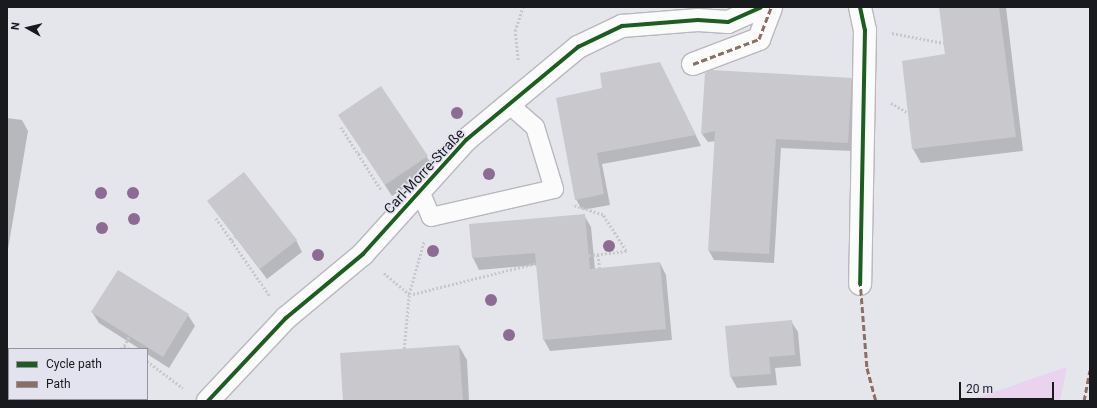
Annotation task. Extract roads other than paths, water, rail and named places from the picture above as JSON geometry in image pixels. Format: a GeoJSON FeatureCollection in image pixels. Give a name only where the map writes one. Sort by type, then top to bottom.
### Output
{"type":"FeatureCollection","features":[{"type":"Feature","properties":{"kind":"street","name":"Carl-Morre-Straße"},"geometry":{"type":"LineString","coordinates":[[208,401],[286,318],[362,254],[466,140],[578,47],[622,26],[698,20],[728,22],[761,7]]}},
{"type":"Feature","properties":{"kind":"street"},"geometry":{"type":"LineString","coordinates":[[693,64],[759,39],[771,7]]}},
{"type":"Feature","properties":{"kind":"street"},"geometry":{"type":"LineString","coordinates":[[860,7],[865,30],[860,284]]}},
{"type":"Feature","properties":{"kind":"lane"},"geometry":{"type":"LineString","coordinates":[[420,191],[431,217],[554,189],[535,127],[515,99]]}}]}
